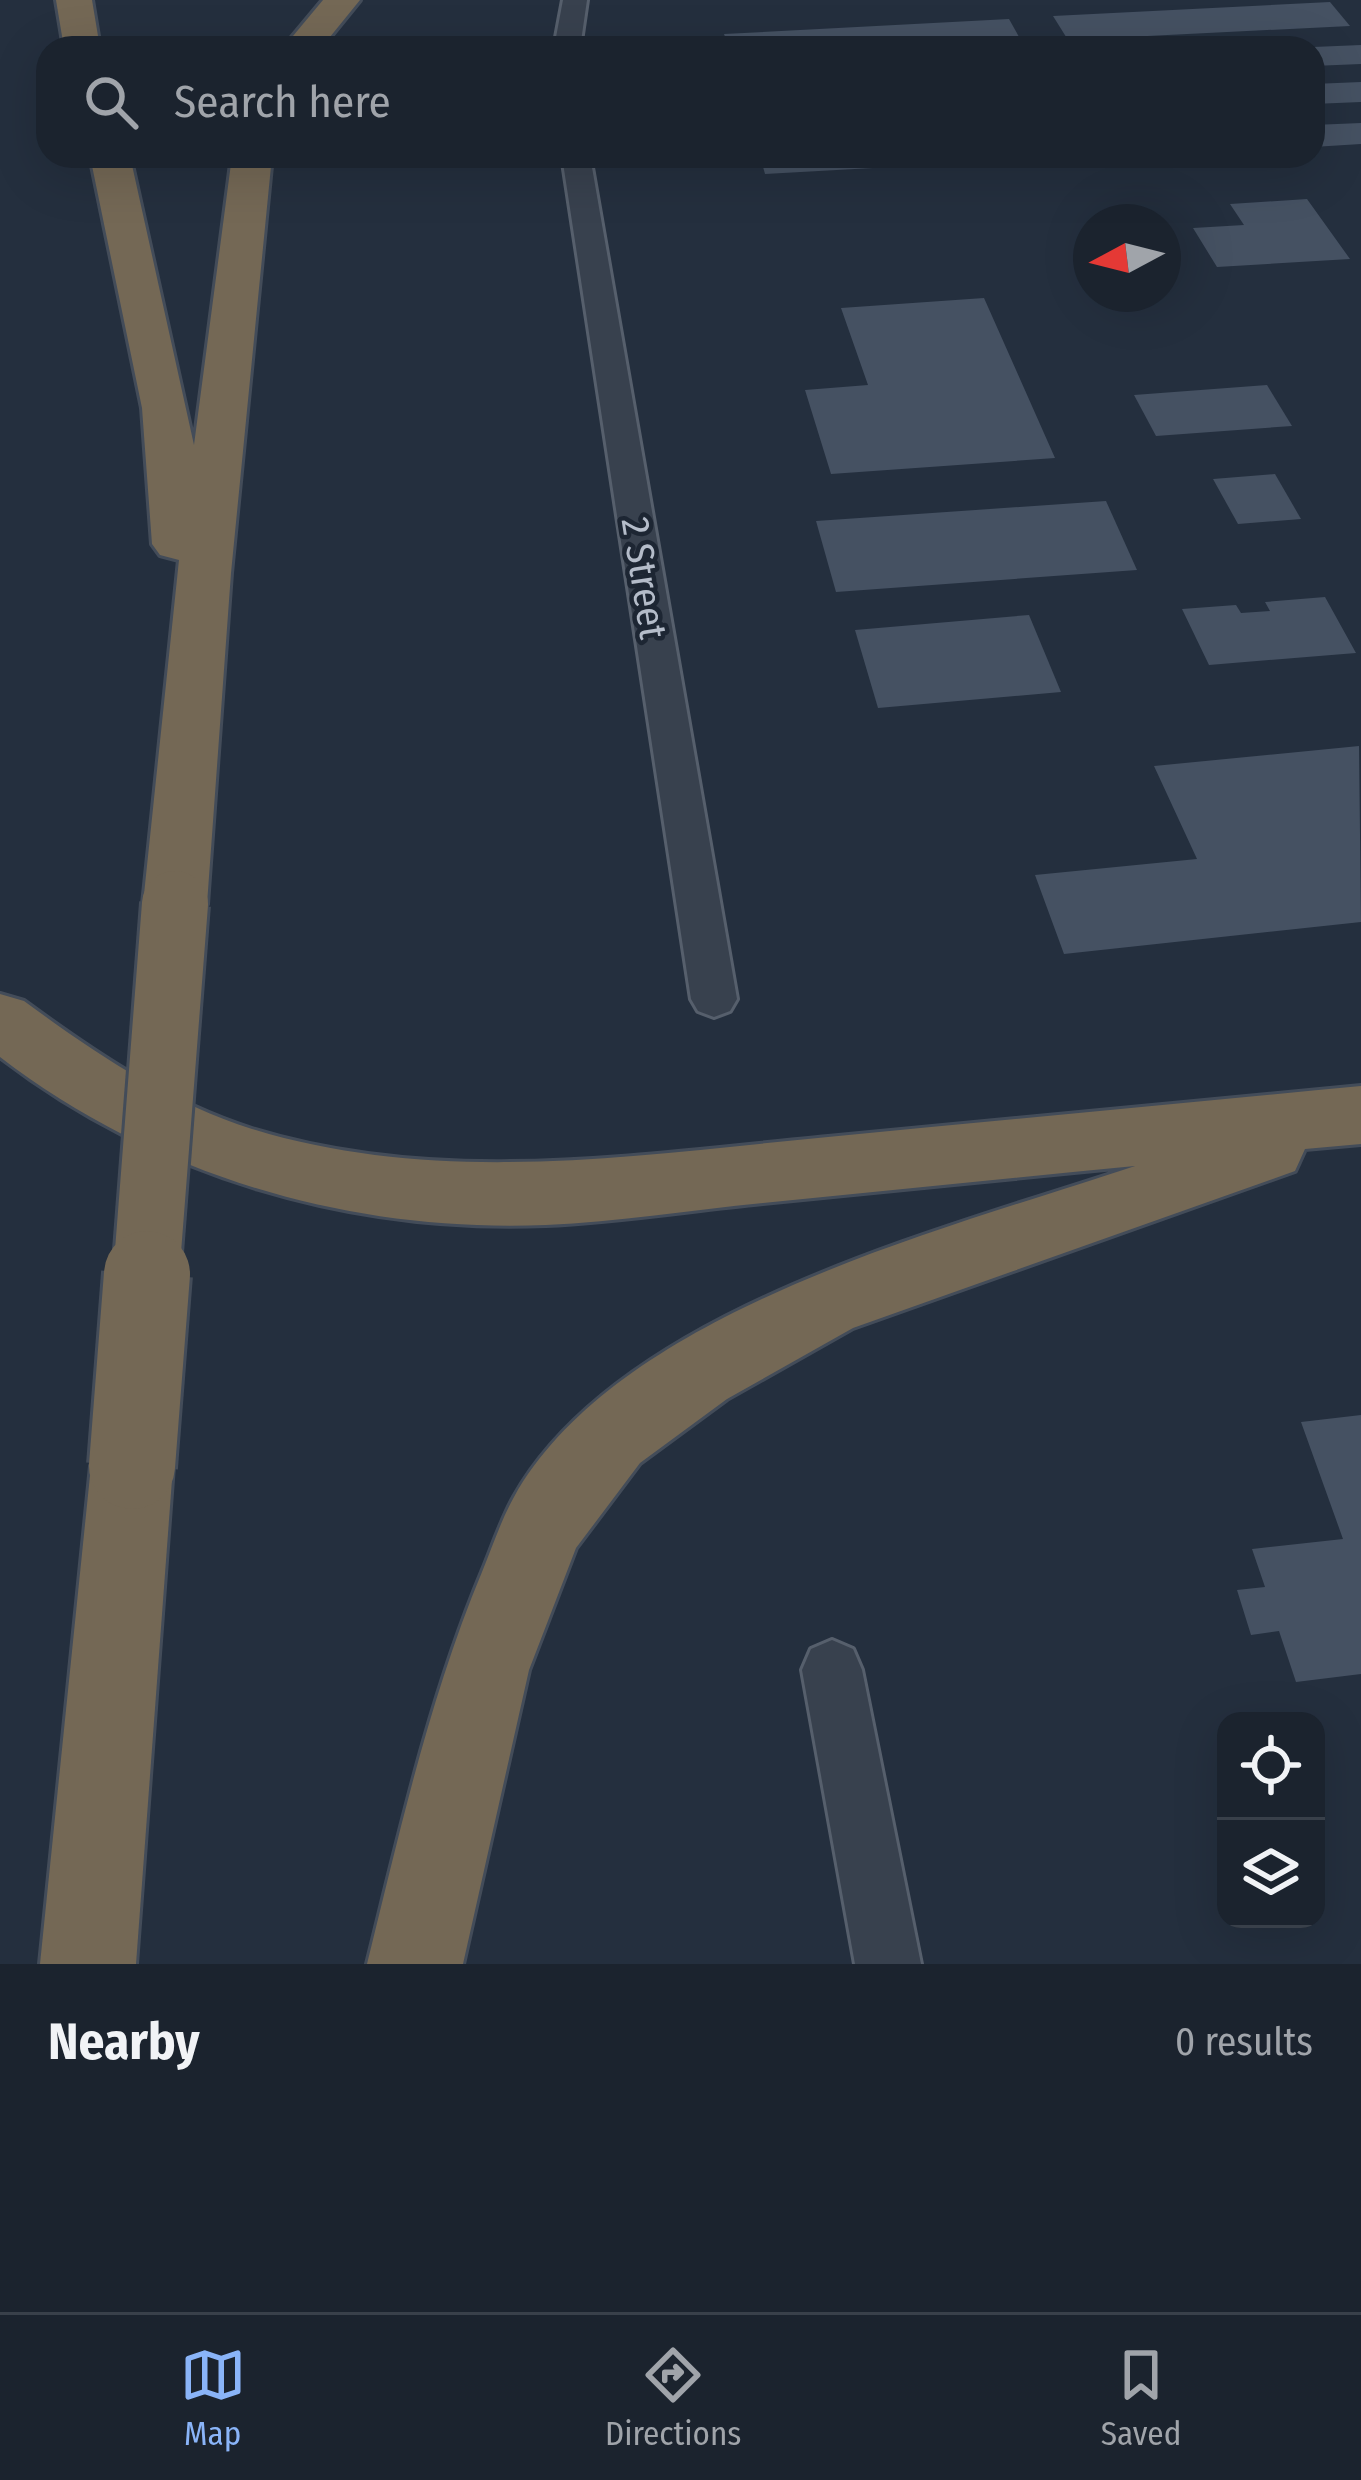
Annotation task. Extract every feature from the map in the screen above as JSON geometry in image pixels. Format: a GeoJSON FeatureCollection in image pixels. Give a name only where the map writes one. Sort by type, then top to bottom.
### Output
{"type":"FeatureCollection","features":[{"type":"Feature","properties":{"kind":"highway"},"geometry":{"type":"LineString","coordinates":[[74,0],[80,36]]}},
{"type":"Feature","properties":{"kind":"highway"},"geometry":{"type":"LineString","coordinates":[[311,36],[342,0]]}},
{"type":"Feature","properties":{"kind":"highway"},"geometry":{"type":"LineString","coordinates":[[113,168],[166,408],[191,673]]}},
{"type":"Feature","properties":{"kind":"highway"},"geometry":{"type":"LineString","coordinates":[[88,1964],[132,1466],[191,673],[236,297],[242,195],[249,168]]}},
{"type":"Feature","properties":{"kind":"highway"},"geometry":{"type":"LineString","coordinates":[[0,1020],[99,1092],[216,1147],[320,1179],[426,1193],[545,1194],[1361,1117]]}},
{"type":"Feature","properties":{"kind":"highway"},"geometry":{"type":"LineString","coordinates":[[415,1964],[485,1670],[544,1523],[612,1437],[699,1374],[828,1303],[1361,1117]]}},
{"type":"Feature","properties":{"kind":"street"},"geometry":{"type":"LineString","coordinates":[[569,36],[575,0]]}},
{"type":"Feature","properties":{"kind":"street","name":"2 Street"},"geometry":{"type":"LineString","coordinates":[[578,168],[714,999]]}},
{"type":"Feature","properties":{"kind":"street"},"geometry":{"type":"LineString","coordinates":[[832,1670],[888,1964]]}},
{"type":"Feature","properties":{"kind":"building"},"geometry":{"type":"Polygon","coordinates":[[[1330,2],[1350,26],[1066,36],[1053,16],[1330,2]]]}},
{"type":"Feature","properties":{"kind":"building"},"geometry":{"type":"Polygon","coordinates":[[[1009,19],[1019,36],[725,36],[1009,19]]]}},
{"type":"Feature","properties":{"kind":"building"},"geometry":{"type":"Polygon","coordinates":[[[1361,45],[1361,64],[1325,66],[1325,46],[1361,45]]]}},
{"type":"Feature","properties":{"kind":"building"},"geometry":{"type":"Polygon","coordinates":[[[1361,82],[1361,102],[1325,104],[1325,84],[1361,82]]]}},
{"type":"Feature","properties":{"kind":"building"},"geometry":{"type":"Polygon","coordinates":[[[1361,123],[1361,144],[1325,146],[1325,124],[1361,123]]]}},
{"type":"Feature","properties":{"kind":"building"},"geometry":{"type":"Polygon","coordinates":[[[763,168],[873,168],[765,174],[763,168]]]}},
{"type":"Feature","properties":{"kind":"building"},"geometry":{"type":"Polygon","coordinates":[[[1307,199],[1350,259],[1217,267],[1193,228],[1244,225],[1230,204],[1307,199]]]}},
{"type":"Feature","properties":{"kind":"building"},"geometry":{"type":"Polygon","coordinates":[[[984,298],[1055,458],[831,474],[805,390],[868,385],[841,308],[984,298]]]}},
{"type":"Feature","properties":{"kind":"building"},"geometry":{"type":"Polygon","coordinates":[[[1267,385],[1292,426],[1156,436],[1134,395],[1267,385]]]}},
{"type":"Feature","properties":{"kind":"building"},"geometry":{"type":"Polygon","coordinates":[[[1275,474],[1301,519],[1238,524],[1213,479],[1275,474]]]}},
{"type":"Feature","properties":{"kind":"building"},"geometry":{"type":"Polygon","coordinates":[[[1106,501],[1137,570],[836,592],[816,521],[1106,501]]]}},
{"type":"Feature","properties":{"kind":"building"},"geometry":{"type":"Polygon","coordinates":[[[1325,597],[1356,653],[1209,665],[1182,609],[1236,605],[1241,613],[1270,611],[1265,602],[1325,597]]]}},
{"type":"Feature","properties":{"kind":"building"},"geometry":{"type":"Polygon","coordinates":[[[1029,615],[1061,692],[878,708],[855,630],[1029,615]]]}},
{"type":"Feature","properties":{"kind":"building"},"geometry":{"type":"Polygon","coordinates":[[[1359,746],[1361,922],[1064,954],[1035,875],[1197,859],[1154,766],[1359,746]]]}},
{"type":"Feature","properties":{"kind":"building"},"geometry":{"type":"Polygon","coordinates":[[[1361,1415],[1361,1674],[1296,1682],[1279,1631],[1251,1635],[1237,1590],[1265,1587],[1252,1549],[1343,1539],[1301,1422],[1361,1415]]]}}]}
